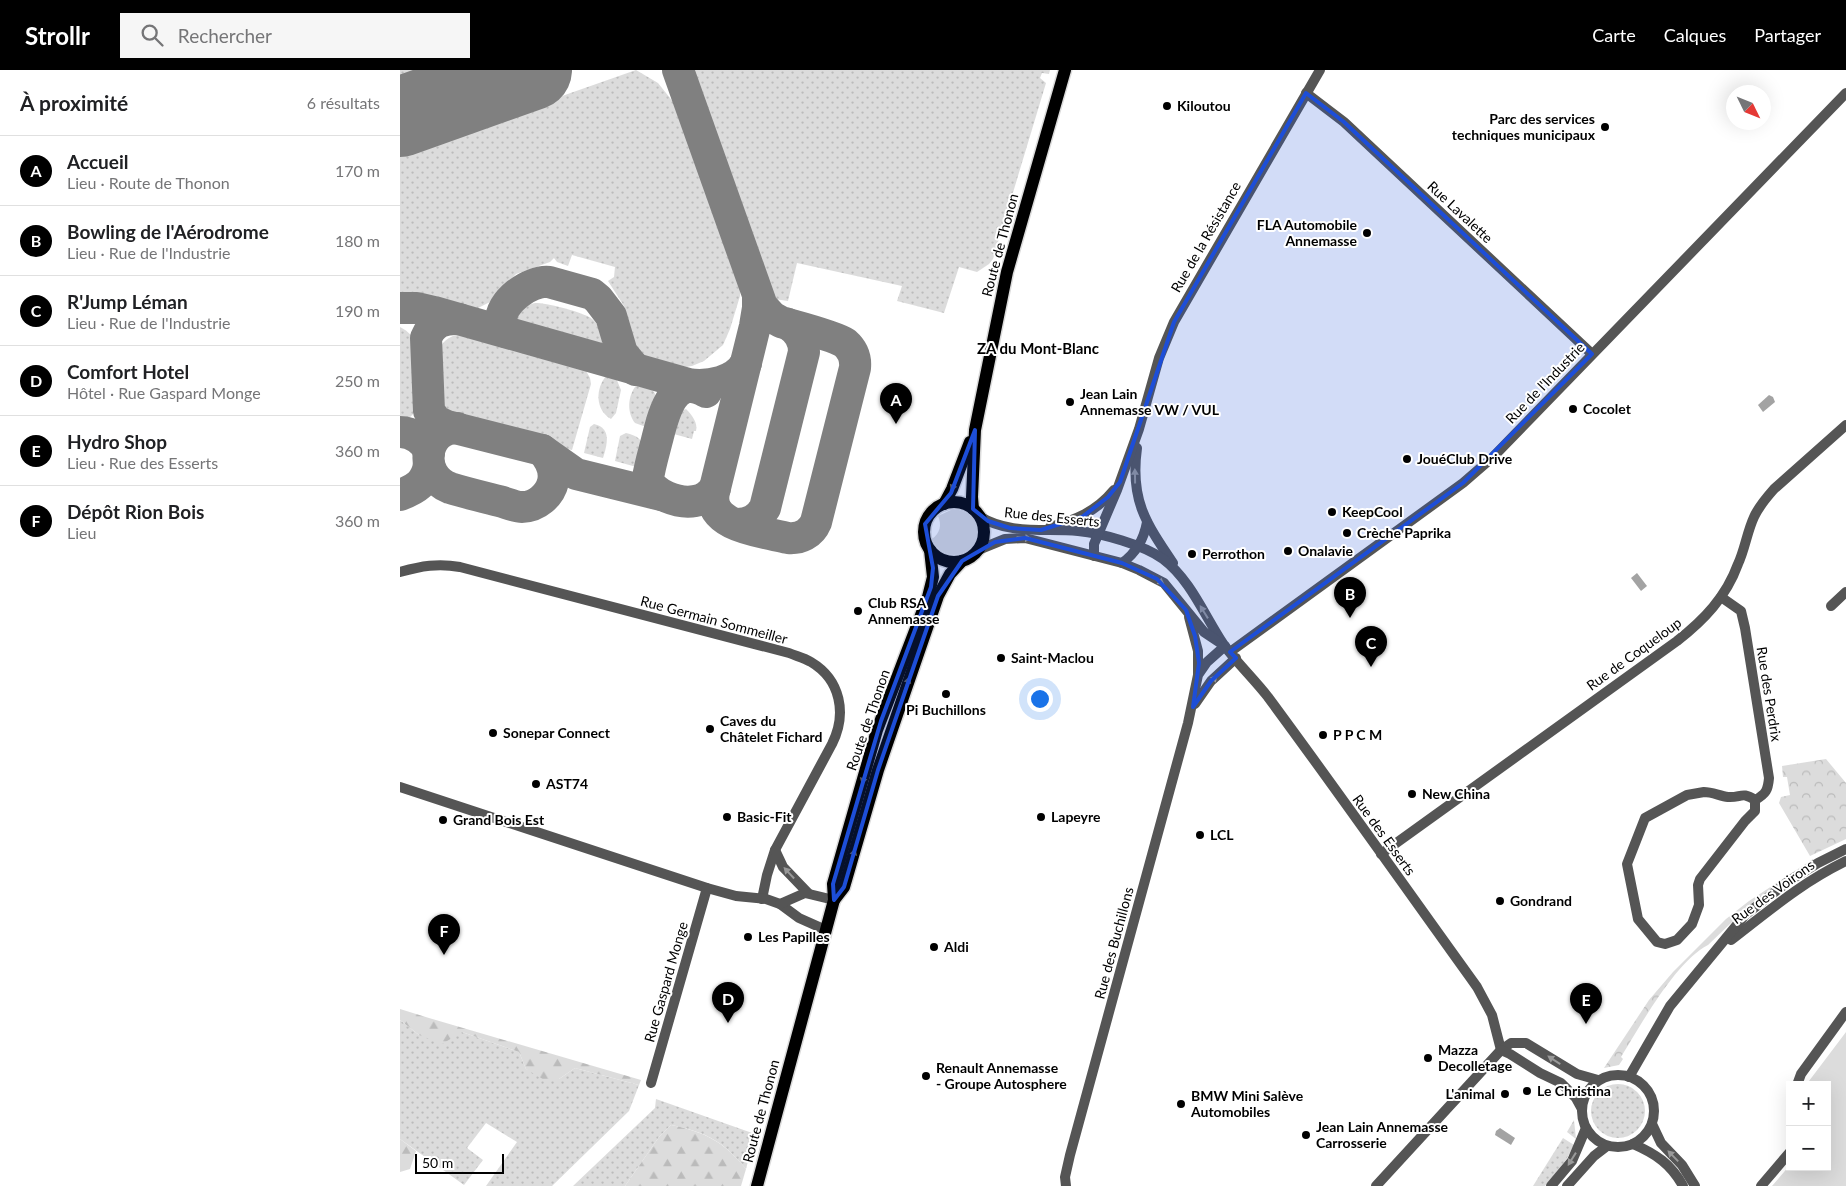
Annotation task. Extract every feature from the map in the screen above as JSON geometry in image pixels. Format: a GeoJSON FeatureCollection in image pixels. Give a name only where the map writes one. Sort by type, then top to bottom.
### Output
{"type":"FeatureCollection","features":[{"type":"Feature","properties":{"kind":"main road","name":"Route de Thonon"},"geometry":{"type":"LineString","coordinates":[[976,513],[972,493],[975,430],[1007,272],[1065,70]]}},
{"type":"Feature","properties":{"kind":"main road","name":"Route de Thonon"},"geometry":{"type":"LineString","coordinates":[[944,504],[952,489],[975,430]]}},
{"type":"Feature","properties":{"kind":"main road"},"geometry":{"type":"LineString","coordinates":[[961,503],[976,513],[983,526],[984,533],[982,544],[971,557],[962,561],[944,561],[930,550],[925,539],[925,524],[934,510],[944,504],[961,503]]}},
{"type":"Feature","properties":{"kind":"main road","name":"Route de Thonon"},"geometry":{"type":"LineString","coordinates":[[757,1186],[834,900],[833,884],[875,737],[929,592],[933,572],[930,550]]}},
{"type":"Feature","properties":{"kind":"main road","name":"Route de Thonon"},"geometry":{"type":"LineString","coordinates":[[834,900],[844,887],[878,770],[938,596],[950,574],[962,561]]}},
{"type":"Feature","properties":{"kind":"street","name":"Rue de la Résistance"},"geometry":{"type":"LineString","coordinates":[[1094,556],[1093,546],[1097,534],[1120,482],[1139,429],[1159,358],[1174,322],[1320,70]]}},
{"type":"Feature","properties":{"kind":"street","name":"Rue Lavalette"},"geometry":{"type":"LineString","coordinates":[[1306,93],[1344,122],[1592,354]]}},
{"type":"Feature","properties":{"kind":"street","name":"Rue de l'Industrie"},"geometry":{"type":"LineString","coordinates":[[1230,652],[1463,483],[1493,457],[1846,93]]}},
{"type":"Feature","properties":{"kind":"street","name":"Rue de Coqueloup"},"geometry":{"type":"LineString","coordinates":[[1381,854],[1677,641],[1703,619],[1721,597],[1738,566],[1754,515],[1766,498],[1846,425]]}},
{"type":"Feature","properties":{"kind":"street","name":"Rue de la Résistance"},"geometry":{"type":"LineString","coordinates":[[1139,429],[1135,464],[1138,503],[1147,522],[1183,579]]}},
{"type":"Feature","properties":{"kind":"street"},"geometry":{"type":"LineString","coordinates":[[1041,530],[1087,514],[1104,501],[1120,482]]}},
{"type":"Feature","properties":{"kind":"street","name":"Rue des Esserts"},"geometry":{"type":"LineString","coordinates":[[976,513],[1005,527],[1078,531],[1097,534],[1138,546],[1163,559],[1183,579],[1230,652],[1267,696],[1485,1000],[1494,1022],[1500,1050]]}},
{"type":"Feature","properties":{"kind":"street"},"geometry":{"type":"LineString","coordinates":[[1122,563],[1138,546],[1147,522]]}},
{"type":"Feature","properties":{"kind":"street","name":"Rue des Esserts"},"geometry":{"type":"LineString","coordinates":[[978,550],[1000,540],[1021,538],[1036,540],[1122,563],[1149,574],[1164,583],[1206,634],[1230,652]]}},
{"type":"Feature","properties":{"kind":"street","name":"Rue Germain Sommeiller"},"geometry":{"type":"LineString","coordinates":[[400,572],[428,565],[446,564],[460,567],[780,651],[816,665],[828,677],[838,694],[841,712],[839,726],[832,744],[775,850],[762,899]]}},
{"type":"Feature","properties":{"kind":"street"},"geometry":{"type":"LineString","coordinates":[[1831,606],[1846,592]]}},
{"type":"Feature","properties":{"kind":"street","name":"Rue des Perdrix"},"geometry":{"type":"LineString","coordinates":[[1721,597],[1739,609],[1744,622],[1769,778],[1768,790],[1756,800],[1754,811],[1700,879],[1698,885],[1699,905],[1692,924],[1677,940],[1665,944],[1657,942],[1638,919],[1626,864],[1646,818],[1687,795],[1704,792],[1726,797],[1744,794],[1756,800]]}},
{"type":"Feature","properties":{"kind":"street","name":"Rue des Buchillons"},"geometry":{"type":"LineString","coordinates":[[1066,1186],[1065,1177],[1070,1155],[1193,707],[1198,675],[1196,642],[1186,610]]}},
{"type":"Feature","properties":{"kind":"street"},"geometry":{"type":"LineString","coordinates":[[1198,675],[1204,665],[1230,652]]}},
{"type":"Feature","properties":{"kind":"street","name":"Rue des Buchillons"},"geometry":{"type":"LineString","coordinates":[[1193,707],[1230,652]]}},
{"type":"Feature","properties":{"kind":"street"},"geometry":{"type":"LineString","coordinates":[[400,787],[707,888],[736,896],[762,899],[780,904],[799,918],[826,930]]}},
{"type":"Feature","properties":{"kind":"street","name":"Rue des Voirons"},"geometry":{"type":"LineString","coordinates":[[1629,1077],[1670,1006],[1745,915],[1771,893],[1818,863],[1846,849]]}},
{"type":"Feature","properties":{"kind":"street"},"geometry":{"type":"LineString","coordinates":[[775,850],[783,867],[808,893]]}},
{"type":"Feature","properties":{"kind":"street","name":"Rue des Voirons"},"geometry":{"type":"LineString","coordinates":[[1718,950],[1792,892],[1823,872],[1846,861]]}},
{"type":"Feature","properties":{"kind":"street","name":"Rue Gaspard Monge"},"geometry":{"type":"LineString","coordinates":[[651,1083],[707,888]]}},
{"type":"Feature","properties":{"kind":"street"},"geometry":{"type":"LineString","coordinates":[[780,904],[801,893],[834,900]]}},
{"type":"Feature","properties":{"kind":"street"},"geometry":{"type":"LineString","coordinates":[[1798,1081],[1801,1074],[1846,1012]]}},
{"type":"Feature","properties":{"kind":"street"},"geometry":{"type":"LineString","coordinates":[[1376,1186],[1500,1050],[1511,1043],[1526,1043],[1577,1074],[1598,1080]]}},
{"type":"Feature","properties":{"kind":"street"},"geometry":{"type":"LineString","coordinates":[[1500,1050],[1566,1086],[1582,1109],[1586,1128],[1597,1141],[1608,1146],[1620,1147],[1633,1144],[1644,1136],[1652,1124],[1654,1114],[1652,1099],[1643,1086],[1629,1077],[1610,1076],[1598,1080],[1586,1093],[1582,1109]]}},
{"type":"Feature","properties":{"kind":"street"},"geometry":{"type":"LineString","coordinates":[[1652,1124],[1661,1143],[1682,1165],[1695,1186]]}},
{"type":"Feature","properties":{"kind":"street"},"geometry":{"type":"LineString","coordinates":[[1551,1186],[1572,1161],[1586,1128]]}},
{"type":"Feature","properties":{"kind":"street"},"geometry":{"type":"LineString","coordinates":[[1633,1144],[1652,1152],[1664,1162],[1683,1186]]}},
{"type":"Feature","properties":{"kind":"street"},"geometry":{"type":"LineString","coordinates":[[1567,1186],[1594,1156],[1608,1146]]}},
{"type":"Feature","properties":{"kind":"street"},"geometry":{"type":"LineString","coordinates":[[1761,1186],[1786,1157]]}},
{"type":"Feature","properties":{"kind":"highlighted area"},"geometry":{"type":"Polygon","coordinates":[[[1306,93],[1344,122],[1592,354],[1463,483],[1230,652],[1236,658],[1211,681],[1193,707],[1199,663],[1195,636],[1186,610],[1157,579],[1122,563],[1025,538],[995,542],[962,561],[938,596],[878,770],[844,887],[834,900],[833,884],[881,721],[931,587],[933,568],[925,524],[951,493],[975,430],[973,509],[988,521],[1010,528],[1041,530],[1082,517],[1108,497],[1120,482],[1174,322],[1306,93]]]}},
{"type":"Feature","properties":{"kind":"green space"},"geometry":{"type":"Polygon","coordinates":[[[400,70],[425,70],[400,79],[400,70]]]}},
{"type":"Feature","properties":{"kind":"green space"},"geometry":{"type":"Polygon","coordinates":[[[636,70],[658,83],[674,103],[740,285],[740,296],[723,345],[704,361],[692,366],[685,367],[644,357],[632,346],[624,306],[608,281],[614,277],[615,267],[572,255],[568,266],[557,262],[554,258],[550,262],[516,274],[490,302],[476,309],[425,295],[400,295],[400,153],[636,70]]]}},
{"type":"Feature","properties":{"kind":"green space"},"geometry":{"type":"Polygon","coordinates":[[[692,70],[1050,70],[1049,74],[1042,73],[1040,78],[1046,83],[993,259],[977,272],[959,267],[944,313],[897,301],[902,286],[797,263],[788,301],[774,299],[739,207],[742,205],[731,173],[727,174],[692,70]]]}},
{"type":"Feature","properties":{"kind":"green space"},"geometry":{"type":"Polygon","coordinates":[[[535,303],[578,312],[589,317],[595,321],[599,328],[602,343],[599,345],[516,320],[522,308],[535,303]]]}},
{"type":"Feature","properties":{"kind":"green space"},"geometry":{"type":"Polygon","coordinates":[[[400,327],[408,332],[414,340],[417,353],[419,386],[417,408],[410,417],[400,424],[400,327]]]}},
{"type":"Feature","properties":{"kind":"green space"},"geometry":{"type":"Polygon","coordinates":[[[463,333],[585,369],[591,384],[572,450],[450,419],[445,414],[438,398],[438,353],[448,339],[463,333]]]}},
{"type":"Feature","properties":{"kind":"green space"},"geometry":{"type":"Polygon","coordinates":[[[607,375],[616,378],[621,390],[616,413],[611,419],[602,410],[598,398],[600,386],[607,375]]]}},
{"type":"Feature","properties":{"kind":"green space"},"geometry":{"type":"Polygon","coordinates":[[[638,383],[649,387],[655,393],[657,401],[649,428],[635,423],[630,413],[630,397],[638,383]]]}},
{"type":"Feature","properties":{"kind":"green space"},"geometry":{"type":"Polygon","coordinates":[[[680,408],[686,409],[695,422],[696,431],[694,431],[692,439],[670,433],[674,416],[680,408]]]}},
{"type":"Feature","properties":{"kind":"green space"},"geometry":{"type":"Polygon","coordinates":[[[594,424],[604,429],[606,433],[607,443],[603,458],[584,453],[590,427],[594,424]]]}},
{"type":"Feature","properties":{"kind":"green space"},"geometry":{"type":"Polygon","coordinates":[[[626,433],[638,438],[643,446],[644,450],[640,468],[615,461],[620,436],[626,433]]]}},
{"type":"Feature","properties":{"kind":"green space"},"geometry":{"type":"Polygon","coordinates":[[[953,509],[962,511],[973,519],[977,529],[977,538],[973,546],[966,551],[948,554],[939,549],[932,539],[940,529],[938,516],[953,509]]]}},
{"type":"Feature","properties":{"kind":"green space"},"geometry":{"type":"Polygon","coordinates":[[[1826,759],[1846,783],[1846,839],[1810,856],[1779,803],[1781,797],[1790,795],[1787,777],[1783,777],[1782,766],[1826,759]]]}},
{"type":"Feature","properties":{"kind":"green space"},"geometry":{"type":"Polygon","coordinates":[[[1813,859],[1814,861],[1753,902],[1684,965],[1671,979],[1648,1012],[1621,1057],[1623,1059],[1619,1065],[1604,1068],[1649,1000],[1673,972],[1726,919],[1749,901],[1813,859]]]}},
{"type":"Feature","properties":{"kind":"green space"},"geometry":{"type":"Polygon","coordinates":[[[400,1009],[641,1080],[639,1085],[575,1068],[559,1079],[546,1081],[526,1069],[519,1052],[462,1032],[442,1044],[419,1035],[400,1020],[400,1009]]]}},
{"type":"Feature","properties":{"kind":"green space"},"geometry":{"type":"Polygon","coordinates":[[[400,1020],[419,1035],[462,1032],[519,1052],[526,1069],[559,1079],[575,1068],[639,1085],[629,1111],[552,1186],[486,1186],[517,1142],[486,1123],[467,1148],[483,1160],[464,1185],[400,1139],[400,1020]]]}},
{"type":"Feature","properties":{"kind":"green space"},"geometry":{"type":"Polygon","coordinates":[[[1846,1032],[1846,1186],[1772,1186],[1786,1170],[1831,1171],[1831,1081],[1809,1081],[1846,1032]]]}},
{"type":"Feature","properties":{"kind":"green space"},"geometry":{"type":"Polygon","coordinates":[[[1613,1084],[1623,1084],[1633,1088],[1641,1096],[1645,1111],[1641,1126],[1633,1134],[1623,1138],[1613,1138],[1603,1134],[1595,1126],[1591,1116],[1591,1106],[1595,1096],[1603,1088],[1613,1084]]]}},
{"type":"Feature","properties":{"kind":"green space"},"geometry":{"type":"Polygon","coordinates":[[[656,1099],[755,1134],[746,1169],[738,1159],[713,1139],[694,1131],[671,1125],[659,1137],[625,1186],[573,1186],[655,1108],[656,1099]]]}},
{"type":"Feature","properties":{"kind":"green space"},"geometry":{"type":"Polygon","coordinates":[[[1574,1120],[1576,1139],[1567,1132],[1574,1120]]]}},
{"type":"Feature","properties":{"kind":"green space"},"geometry":{"type":"Polygon","coordinates":[[[671,1125],[694,1131],[713,1139],[729,1151],[746,1169],[741,1186],[625,1186],[659,1137],[671,1125]]]}},
{"type":"Feature","properties":{"kind":"green space"},"geometry":{"type":"Polygon","coordinates":[[[1563,1138],[1574,1145],[1566,1160],[1545,1186],[1533,1186],[1563,1138]]]}},
{"type":"Feature","properties":{"kind":"green space"},"geometry":{"type":"Polygon","coordinates":[[[400,1139],[416,1151],[410,1169],[400,1172],[400,1139]]]}},
{"type":"Feature","properties":{"kind":"shaded area"},"geometry":{"type":"Polygon","coordinates":[[[1769,395],[1773,397],[1775,402],[1763,412],[1758,405],[1769,395]]]}},
{"type":"Feature","properties":{"kind":"shaded area"},"geometry":{"type":"Polygon","coordinates":[[[1637,573],[1647,586],[1641,591],[1631,578],[1637,573]]]}},
{"type":"Feature","properties":{"kind":"shaded area"},"geometry":{"type":"Polygon","coordinates":[[[1500,1128],[1515,1138],[1511,1145],[1495,1135],[1496,1131],[1500,1128]]]}},
{"type":"Feature","properties":{"kind":"taxiway"},"geometry":{"type":"LineString","coordinates":[[678,70],[762,306],[772,317],[781,322],[840,340],[850,348],[855,361],[855,368],[816,522],[808,533],[797,538],[788,538],[739,526],[719,513],[714,504],[714,492],[755,326],[758,296]]}},
{"type":"Feature","properties":{"kind":"taxiway"},"geometry":{"type":"LineString","coordinates":[[506,332],[501,323],[505,307],[517,294],[533,285],[549,282],[592,294],[611,316],[622,353],[636,370]]}},
{"type":"Feature","properties":{"kind":"taxiway"},"geometry":{"type":"LineString","coordinates":[[400,308],[417,308],[434,312],[688,384],[704,385],[721,382],[736,375],[746,363]]}},
{"type":"Feature","properties":{"kind":"taxiway"},"geometry":{"type":"LineString","coordinates":[[459,319],[448,319],[435,325],[426,338],[429,411],[436,421],[447,426],[542,450],[576,474],[661,495]]}},
{"type":"Feature","properties":{"kind":"taxiway"},"geometry":{"type":"LineString","coordinates":[[737,524],[753,520],[765,508],[804,352],[800,336],[788,324]]}},
{"type":"Feature","properties":{"kind":"taxiway"},"geometry":{"type":"LineString","coordinates":[[706,392],[694,387],[685,388],[677,392],[671,400],[662,420],[648,478],[650,484],[660,494],[674,500],[689,502],[701,500],[715,488]]}},
{"type":"Feature","properties":{"kind":"taxiway"},"geometry":{"type":"LineString","coordinates":[[457,428],[446,430],[437,436],[432,444],[429,464],[439,482],[450,488],[514,506],[522,507],[538,503],[549,491],[554,477],[553,469],[542,450]]}},
{"type":"Feature","properties":{"kind":"taxiway"},"geometry":{"type":"LineString","coordinates":[[400,432],[405,432],[418,438],[425,445],[429,453],[429,436]]}},
{"type":"Feature","properties":{"kind":"taxiway"},"geometry":{"type":"LineString","coordinates":[[400,495],[423,481],[429,465]]}},
{"type":"Feature","properties":{"kind":"runway"},"geometry":{"type":"LineString","coordinates":[[400,117],[532,70]]}},
{"type":"Feature","properties":{"kind":"place","name":"Kiloutou"},"geometry":{"type":"Point","coordinates":[1167,106]}},
{"type":"Feature","properties":{"kind":"place","name":"Parc des services techniques municipaux"},"geometry":{"type":"Point","coordinates":[1605,127]}},
{"type":"Feature","properties":{"kind":"place","name":"FLA Automobile Annemasse"},"geometry":{"type":"Point","coordinates":[1367,233]}},
{"type":"Feature","properties":{"kind":"place","name":"Jean Lain Annemasse VW / VUL"},"geometry":{"type":"Point","coordinates":[1070,402]}},
{"type":"Feature","properties":{"kind":"place","name":"Cocolet"},"geometry":{"type":"Point","coordinates":[1573,409]}},
{"type":"Feature","properties":{"kind":"place","name":"Accueil"},"geometry":{"type":"Point","coordinates":[896,424]}},
{"type":"Feature","properties":{"kind":"place","name":"JouéClub Drive"},"geometry":{"type":"Point","coordinates":[1407,459]}},
{"type":"Feature","properties":{"kind":"place","name":"KeepCool"},"geometry":{"type":"Point","coordinates":[1332,512]}},
{"type":"Feature","properties":{"kind":"place","name":"Crèche Paprika"},"geometry":{"type":"Point","coordinates":[1347,533]}},
{"type":"Feature","properties":{"kind":"place","name":"Onalavie"},"geometry":{"type":"Point","coordinates":[1288,551]}},
{"type":"Feature","properties":{"kind":"place","name":"Perrothon"},"geometry":{"type":"Point","coordinates":[1192,554]}},
{"type":"Feature","properties":{"kind":"place","name":"Club RSA Annemasse"},"geometry":{"type":"Point","coordinates":[858,611]}},
{"type":"Feature","properties":{"kind":"place","name":"Bowling de l'Aérodrome"},"geometry":{"type":"Point","coordinates":[1350,618]}},
{"type":"Feature","properties":{"kind":"place","name":"Saint-Maclou"},"geometry":{"type":"Point","coordinates":[1001,658]}},
{"type":"Feature","properties":{"kind":"place","name":"R'Jump Léman"},"geometry":{"type":"Point","coordinates":[1371,667]}},
{"type":"Feature","properties":{"kind":"place","name":"Pi Buchillons"},"geometry":{"type":"Point","coordinates":[946,694]}},
{"type":"Feature","properties":{"kind":"place","name":"Caves du Châtelet Fichard"},"geometry":{"type":"Point","coordinates":[710,729]}},
{"type":"Feature","properties":{"kind":"place","name":"Sonepar Connect"},"geometry":{"type":"Point","coordinates":[493,733]}},
{"type":"Feature","properties":{"kind":"place","name":"P P C M"},"geometry":{"type":"Point","coordinates":[1323,735]}},
{"type":"Feature","properties":{"kind":"place","name":"AST74"},"geometry":{"type":"Point","coordinates":[536,784]}},
{"type":"Feature","properties":{"kind":"place","name":"New China"},"geometry":{"type":"Point","coordinates":[1412,794]}},
{"type":"Feature","properties":{"kind":"place","name":"Basic-Fit"},"geometry":{"type":"Point","coordinates":[727,817]}},
{"type":"Feature","properties":{"kind":"place","name":"Lapeyre"},"geometry":{"type":"Point","coordinates":[1041,817]}},
{"type":"Feature","properties":{"kind":"place","name":"Grand Bois Est"},"geometry":{"type":"Point","coordinates":[443,820]}},
{"type":"Feature","properties":{"kind":"place","name":"LCL"},"geometry":{"type":"Point","coordinates":[1200,835]}},
{"type":"Feature","properties":{"kind":"place","name":"Gondrand"},"geometry":{"type":"Point","coordinates":[1500,901]}},
{"type":"Feature","properties":{"kind":"place","name":"Les Papilles"},"geometry":{"type":"Point","coordinates":[748,937]}},
{"type":"Feature","properties":{"kind":"place","name":"Aldi"},"geometry":{"type":"Point","coordinates":[934,947]}},
{"type":"Feature","properties":{"kind":"place","name":"Dépôt Rion Bois"},"geometry":{"type":"Point","coordinates":[444,955]}},
{"type":"Feature","properties":{"kind":"place","name":"Comfort Hotel"},"geometry":{"type":"Point","coordinates":[728,1023]}},
{"type":"Feature","properties":{"kind":"place","name":"Hydro Shop"},"geometry":{"type":"Point","coordinates":[1586,1024]}},
{"type":"Feature","properties":{"kind":"place","name":"Mazza Decolletage"},"geometry":{"type":"Point","coordinates":[1428,1058]}},
{"type":"Feature","properties":{"kind":"place","name":"Renault Annemasse - Groupe Autosphere"},"geometry":{"type":"Point","coordinates":[926,1076]}},
{"type":"Feature","properties":{"kind":"place","name":"Le Christina"},"geometry":{"type":"Point","coordinates":[1527,1091]}},
{"type":"Feature","properties":{"kind":"place","name":"L'animal"},"geometry":{"type":"Point","coordinates":[1505,1094]}},
{"type":"Feature","properties":{"kind":"place","name":"BMW Mini Salève Automobiles"},"geometry":{"type":"Point","coordinates":[1181,1104]}},
{"type":"Feature","properties":{"kind":"place","name":"Jean Lain Annemasse Carrosserie"},"geometry":{"type":"Point","coordinates":[1306,1135]}},
{"type":"Feature","properties":{"kind":"district","name":"ZA du Mont-Blanc"},"geometry":{"type":"Point","coordinates":[1038,349]}}]}
